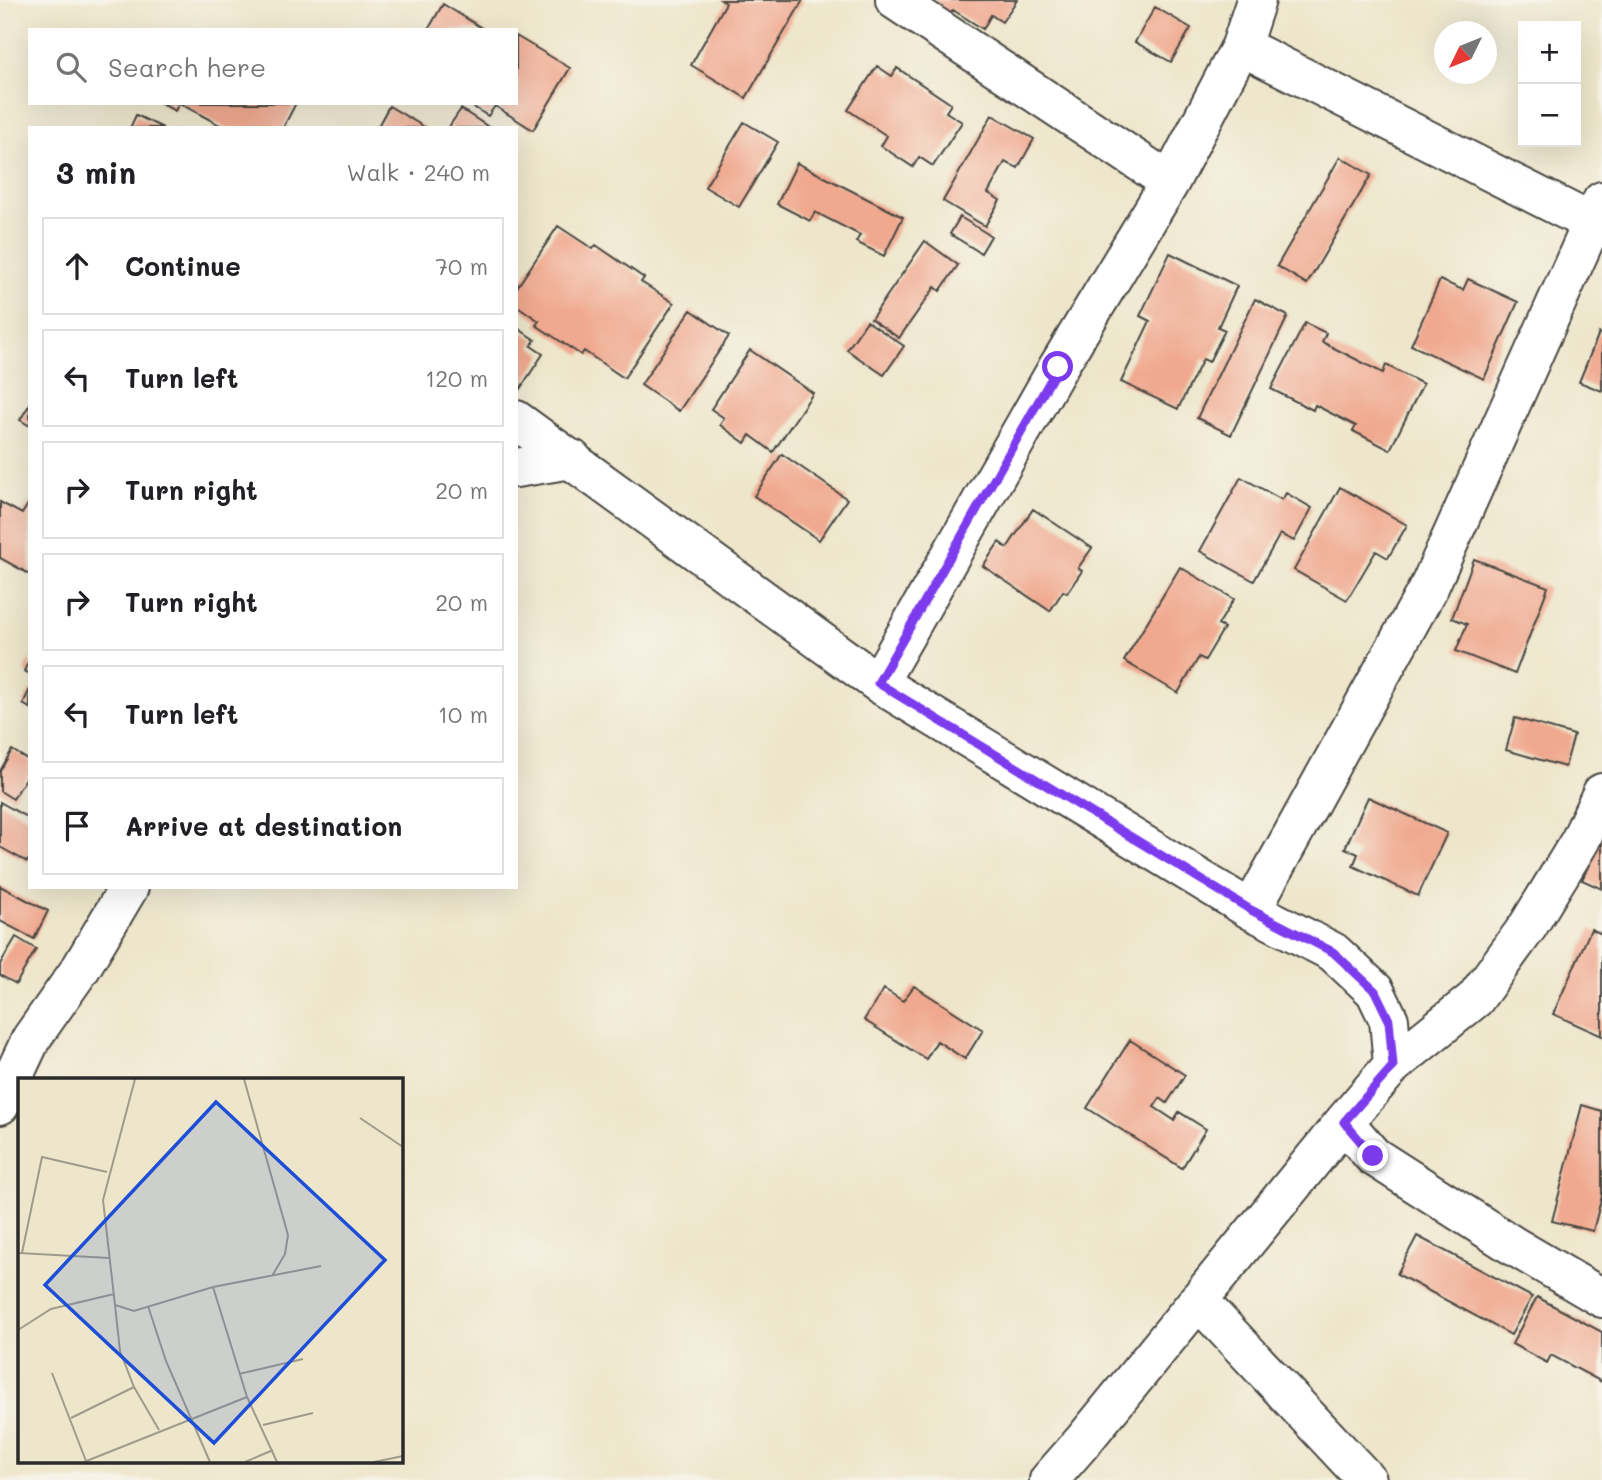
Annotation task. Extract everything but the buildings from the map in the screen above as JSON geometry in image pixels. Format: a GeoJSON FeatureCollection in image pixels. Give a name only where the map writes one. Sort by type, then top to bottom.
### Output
{"type":"FeatureCollection","features":[{"type":"Feature","properties":{"kind":"street"},"geometry":{"type":"LineString","coordinates":[[895,0],[1170,182]]}},
{"type":"Feature","properties":{"kind":"street"},"geometry":{"type":"LineString","coordinates":[[878,683],[1058,367],[1170,182],[1241,46],[1256,0]]}},
{"type":"Feature","properties":{"kind":"street"},"geometry":{"type":"LineString","coordinates":[[1241,46],[1599,218],[1430,585],[1251,910]]}},
{"type":"Feature","properties":{"kind":"street"},"geometry":{"type":"LineString","coordinates":[[518,421],[878,683],[1251,910],[1333,952],[1375,991],[1389,1020],[1393,1066]]}},
{"type":"Feature","properties":{"kind":"street"},"geometry":{"type":"LineString","coordinates":[[518,468],[572,459]]}},
{"type":"Feature","properties":{"kind":"street"},"geometry":{"type":"LineString","coordinates":[[1049,1480],[1393,1066],[1475,999],[1528,926],[1580,841],[1602,793]]}},
{"type":"Feature","properties":{"kind":"street"},"geometry":{"type":"LineString","coordinates":[[0,1105],[31,1039],[81,968],[128,889]]}},
{"type":"Feature","properties":{"kind":"street"},"geometry":{"type":"LineString","coordinates":[[1344,1122],[1373,1156],[1512,1245],[1602,1298]]}},
{"type":"Feature","properties":{"kind":"street"},"geometry":{"type":"LineString","coordinates":[[1198,1300],[1367,1480]]}},
{"type":"Feature","properties":{"kind":"route"},"geometry":{"type":"LineString","coordinates":[[1058,367],[878,683],[1251,910],[1333,952],[1375,991],[1389,1020],[1393,1066],[1344,1122],[1373,1156]]}}]}
